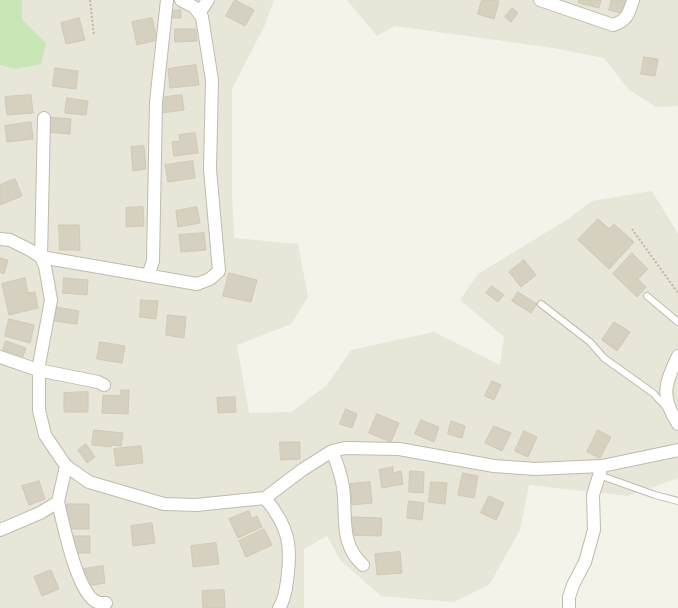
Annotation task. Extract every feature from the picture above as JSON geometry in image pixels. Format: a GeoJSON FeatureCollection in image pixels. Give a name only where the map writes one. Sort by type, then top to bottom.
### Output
{"type":"FeatureCollection","features":[{"type":"Feature","properties":{"kind":"street"},"geometry":{"type":"LineString","coordinates":[[148,276],[153,260],[156,102],[167,0]]}},
{"type":"Feature","properties":{"kind":"street"},"geometry":{"type":"LineString","coordinates":[[181,0],[200,12]]}},
{"type":"Feature","properties":{"kind":"street"},"geometry":{"type":"LineString","coordinates":[[0,239],[10,240],[41,257],[197,284],[210,279],[218,271],[210,169],[212,80],[200,12],[208,0]]}},
{"type":"Feature","properties":{"kind":"street"},"geometry":{"type":"LineString","coordinates":[[540,0],[613,25],[621,23],[628,16],[633,0]]}},
{"type":"Feature","properties":{"kind":"street"},"geometry":{"type":"LineString","coordinates":[[44,118],[41,257],[45,266],[50,300],[38,370],[39,410],[45,435],[66,466],[90,482],[164,504],[196,505],[265,498],[302,470],[332,451],[345,448],[364,447],[399,449],[494,466],[535,469],[600,470],[678,450]]}},
{"type":"Feature","properties":{"kind":"street"},"geometry":{"type":"LineString","coordinates":[[678,356],[665,389],[670,410],[678,424]]}},
{"type":"Feature","properties":{"kind":"street"},"geometry":{"type":"LineString","coordinates":[[0,357],[38,370],[98,382],[104,385]]}},
{"type":"Feature","properties":{"kind":"street"},"geometry":{"type":"LineString","coordinates":[[332,451],[340,470],[343,487],[347,543],[354,557],[363,565]]}},
{"type":"Feature","properties":{"kind":"street"},"geometry":{"type":"LineString","coordinates":[[66,466],[58,502],[72,560],[89,595],[97,602],[106,603]]}},
{"type":"Feature","properties":{"kind":"street"},"geometry":{"type":"LineString","coordinates":[[569,608],[569,597],[572,585],[585,562],[594,530],[593,495],[600,470]]}},
{"type":"Feature","properties":{"kind":"street"},"geometry":{"type":"LineString","coordinates":[[265,498],[278,512],[285,528],[290,556],[286,585],[279,608]]}},
{"type":"Feature","properties":{"kind":"street"},"geometry":{"type":"LineString","coordinates":[[0,530],[40,513],[58,502]]}},
{"type":"Feature","properties":{"kind":"lane"},"geometry":{"type":"LineString","coordinates":[[647,296],[678,322]]}},
{"type":"Feature","properties":{"kind":"lane"},"geometry":{"type":"LineString","coordinates":[[541,304],[590,342],[604,358],[653,393],[670,410]]}},
{"type":"Feature","properties":{"kind":"lane"},"geometry":{"type":"LineString","coordinates":[[600,470],[655,495],[678,501]]}},
{"type":"Feature","properties":{"kind":"path"},"geometry":{"type":"LineString","coordinates":[[90,0],[94,36]]}},
{"type":"Feature","properties":{"kind":"path"},"geometry":{"type":"LineString","coordinates":[[632,229],[678,294]]}},
{"type":"Feature","properties":{"kind":"shaded area"},"geometry":{"type":"Polygon","coordinates":[[[0,0],[274,0],[264,27],[232,89],[232,193],[234,238],[298,244],[308,297],[291,324],[237,345],[249,413],[291,412],[327,385],[351,350],[434,332],[500,365],[504,337],[460,300],[478,274],[568,219],[592,201],[652,191],[678,234],[678,478],[628,496],[529,485],[520,530],[489,585],[454,602],[381,596],[341,561],[327,536],[304,549],[304,608],[0,608],[0,0]]]}},
{"type":"Feature","properties":{"kind":"shaded area"},"geometry":{"type":"Polygon","coordinates":[[[347,0],[678,0],[678,106],[656,107],[628,89],[604,58],[553,48],[395,26],[377,36],[347,0]]]}},
{"type":"Feature","properties":{"kind":"green space"},"geometry":{"type":"Polygon","coordinates":[[[0,0],[22,0],[22,20],[46,43],[41,64],[15,69],[0,65],[0,0]]]}},
{"type":"Feature","properties":{"kind":"building"},"geometry":{"type":"Polygon","coordinates":[[[235,0],[254,10],[245,26],[226,16],[235,0]]]}},
{"type":"Feature","properties":{"kind":"building"},"geometry":{"type":"Polygon","coordinates":[[[482,0],[499,1],[494,19],[478,14],[482,0]]]}},
{"type":"Feature","properties":{"kind":"building"},"geometry":{"type":"Polygon","coordinates":[[[579,0],[601,0],[599,8],[579,3],[579,0]]]}},
{"type":"Feature","properties":{"kind":"building"},"geometry":{"type":"Polygon","coordinates":[[[612,0],[628,0],[624,14],[609,10],[612,0]]]}},
{"type":"Feature","properties":{"kind":"building"},"geometry":{"type":"Polygon","coordinates":[[[512,8],[518,13],[511,22],[505,17],[512,8]]]}},
{"type":"Feature","properties":{"kind":"building"},"geometry":{"type":"Polygon","coordinates":[[[181,10],[181,18],[170,18],[170,11],[181,10]]]}},
{"type":"Feature","properties":{"kind":"building"},"geometry":{"type":"Polygon","coordinates":[[[79,18],[85,40],[66,44],[61,23],[79,18]]]}},
{"type":"Feature","properties":{"kind":"building"},"geometry":{"type":"Polygon","coordinates":[[[152,18],[157,40],[137,45],[132,22],[152,18]]]}},
{"type":"Feature","properties":{"kind":"building"},"geometry":{"type":"Polygon","coordinates":[[[175,29],[196,29],[197,41],[175,42],[175,29]]]}},
{"type":"Feature","properties":{"kind":"building"},"geometry":{"type":"Polygon","coordinates":[[[644,57],[658,59],[655,76],[641,74],[644,57]]]}},
{"type":"Feature","properties":{"kind":"building"},"geometry":{"type":"Polygon","coordinates":[[[196,65],[199,85],[170,88],[168,69],[196,65]]]}},
{"type":"Feature","properties":{"kind":"building"},"geometry":{"type":"Polygon","coordinates":[[[55,68],[78,71],[76,89],[53,86],[55,68]]]}},
{"type":"Feature","properties":{"kind":"building"},"geometry":{"type":"Polygon","coordinates":[[[31,95],[33,113],[7,115],[5,97],[31,95]]]}},
{"type":"Feature","properties":{"kind":"building"},"geometry":{"type":"Polygon","coordinates":[[[182,95],[184,110],[161,113],[159,98],[182,95]]]}},
{"type":"Feature","properties":{"kind":"building"},"geometry":{"type":"Polygon","coordinates":[[[67,98],[88,101],[86,115],[65,113],[67,98]]]}},
{"type":"Feature","properties":{"kind":"building"},"geometry":{"type":"Polygon","coordinates":[[[48,117],[71,119],[70,134],[47,132],[48,117]]]}},
{"type":"Feature","properties":{"kind":"building"},"geometry":{"type":"Polygon","coordinates":[[[31,122],[33,139],[7,142],[5,126],[31,122]]]}},
{"type":"Feature","properties":{"kind":"building"},"geometry":{"type":"Polygon","coordinates":[[[195,133],[198,153],[174,156],[172,142],[180,141],[179,135],[195,133]]]}},
{"type":"Feature","properties":{"kind":"building"},"geometry":{"type":"Polygon","coordinates":[[[144,146],[146,169],[133,171],[131,147],[144,146]]]}},
{"type":"Feature","properties":{"kind":"building"},"geometry":{"type":"Polygon","coordinates":[[[193,161],[195,178],[168,182],[165,165],[193,161]]]}},
{"type":"Feature","properties":{"kind":"building"},"geometry":{"type":"Polygon","coordinates":[[[15,179],[22,196],[0,205],[0,185],[15,179]]]}},
{"type":"Feature","properties":{"kind":"building"},"geometry":{"type":"Polygon","coordinates":[[[143,207],[144,226],[126,227],[126,208],[143,207]]]}},
{"type":"Feature","properties":{"kind":"building"},"geometry":{"type":"Polygon","coordinates":[[[197,207],[200,223],[178,227],[176,211],[197,207]]]}},
{"type":"Feature","properties":{"kind":"building"},"geometry":{"type":"Polygon","coordinates":[[[598,219],[609,229],[614,224],[634,242],[609,269],[578,240],[598,219]]]}},
{"type":"Feature","properties":{"kind":"building"},"geometry":{"type":"Polygon","coordinates":[[[59,225],[79,225],[80,250],[60,250],[59,225]]]}},
{"type":"Feature","properties":{"kind":"building"},"geometry":{"type":"Polygon","coordinates":[[[204,233],[206,250],[181,252],[179,235],[204,233]]]}},
{"type":"Feature","properties":{"kind":"building"},"geometry":{"type":"Polygon","coordinates":[[[632,253],[648,269],[638,279],[646,287],[637,297],[613,274],[632,253]]]}},
{"type":"Feature","properties":{"kind":"building"},"geometry":{"type":"Polygon","coordinates":[[[0,258],[8,260],[4,274],[0,272],[0,258]]]}},
{"type":"Feature","properties":{"kind":"building"},"geometry":{"type":"Polygon","coordinates":[[[524,260],[536,275],[521,287],[509,272],[524,260]]]}},
{"type":"Feature","properties":{"kind":"building"},"geometry":{"type":"Polygon","coordinates":[[[229,273],[257,280],[251,302],[223,296],[229,273]]]}},
{"type":"Feature","properties":{"kind":"building"},"geometry":{"type":"Polygon","coordinates":[[[25,278],[28,293],[35,292],[38,308],[9,315],[2,284],[25,278]]]}},
{"type":"Feature","properties":{"kind":"building"},"geometry":{"type":"Polygon","coordinates":[[[64,278],[88,280],[87,295],[63,293],[64,278]]]}},
{"type":"Feature","properties":{"kind":"building"},"geometry":{"type":"Polygon","coordinates":[[[492,286],[504,295],[498,302],[486,293],[492,286]]]}},
{"type":"Feature","properties":{"kind":"building"},"geometry":{"type":"Polygon","coordinates":[[[518,292],[537,304],[531,313],[512,301],[518,292]]]}},
{"type":"Feature","properties":{"kind":"building"},"geometry":{"type":"Polygon","coordinates":[[[141,300],[158,301],[156,319],[140,317],[141,300]]]}},
{"type":"Feature","properties":{"kind":"building"},"geometry":{"type":"Polygon","coordinates":[[[56,307],[79,311],[77,324],[54,321],[56,307]]]}},
{"type":"Feature","properties":{"kind":"building"},"geometry":{"type":"Polygon","coordinates":[[[168,315],[186,317],[184,338],[166,335],[168,315]]]}},
{"type":"Feature","properties":{"kind":"building"},"geometry":{"type":"Polygon","coordinates":[[[9,319],[34,325],[30,343],[5,336],[9,319]]]}},
{"type":"Feature","properties":{"kind":"building"},"geometry":{"type":"Polygon","coordinates":[[[614,322],[630,332],[617,351],[602,340],[614,322]]]}},
{"type":"Feature","properties":{"kind":"building"},"geometry":{"type":"Polygon","coordinates":[[[6,341],[26,348],[21,362],[1,356],[6,341]]]}},
{"type":"Feature","properties":{"kind":"building"},"geometry":{"type":"Polygon","coordinates":[[[100,342],[125,346],[122,363],[97,359],[100,342]]]}},
{"type":"Feature","properties":{"kind":"building"},"geometry":{"type":"Polygon","coordinates":[[[492,381],[501,385],[494,400],[485,396],[492,381]]]}},
{"type":"Feature","properties":{"kind":"building"},"geometry":{"type":"Polygon","coordinates":[[[121,390],[129,390],[128,414],[102,413],[103,395],[121,396],[121,390]]]}},
{"type":"Feature","properties":{"kind":"building"},"geometry":{"type":"Polygon","coordinates":[[[88,392],[88,412],[64,412],[64,393],[88,392]]]}},
{"type":"Feature","properties":{"kind":"building"},"geometry":{"type":"Polygon","coordinates":[[[235,397],[236,412],[218,413],[217,398],[235,397]]]}},
{"type":"Feature","properties":{"kind":"building"},"geometry":{"type":"Polygon","coordinates":[[[346,409],[357,414],[352,428],[340,424],[346,409]]]}},
{"type":"Feature","properties":{"kind":"building"},"geometry":{"type":"Polygon","coordinates":[[[377,414],[399,423],[391,442],[369,433],[377,414]]]}},
{"type":"Feature","properties":{"kind":"building"},"geometry":{"type":"Polygon","coordinates":[[[421,420],[439,427],[434,442],[415,434],[421,420]]]}},
{"type":"Feature","properties":{"kind":"building"},"geometry":{"type":"Polygon","coordinates":[[[451,421],[465,426],[462,438],[448,434],[451,421]]]}},
{"type":"Feature","properties":{"kind":"building"},"geometry":{"type":"Polygon","coordinates":[[[494,426],[511,433],[502,451],[485,443],[494,426]]]}},
{"type":"Feature","properties":{"kind":"building"},"geometry":{"type":"Polygon","coordinates":[[[94,430],[123,433],[121,446],[111,445],[111,447],[92,445],[94,430]]]}},
{"type":"Feature","properties":{"kind":"building"},"geometry":{"type":"Polygon","coordinates":[[[598,430],[611,437],[600,458],[587,452],[598,430]]]}},
{"type":"Feature","properties":{"kind":"building"},"geometry":{"type":"Polygon","coordinates":[[[524,431],[537,437],[528,457],[515,451],[524,431]]]}},
{"type":"Feature","properties":{"kind":"building"},"geometry":{"type":"Polygon","coordinates":[[[280,442],[300,442],[300,459],[281,460],[280,442]]]}},
{"type":"Feature","properties":{"kind":"building"},"geometry":{"type":"Polygon","coordinates":[[[86,444],[95,457],[87,463],[78,450],[86,444]]]}},
{"type":"Feature","properties":{"kind":"building"},"geometry":{"type":"Polygon","coordinates":[[[141,446],[143,463],[116,466],[114,449],[141,446]]]}},
{"type":"Feature","properties":{"kind":"building"},"geometry":{"type":"Polygon","coordinates":[[[393,467],[393,473],[401,471],[403,484],[382,488],[379,470],[393,467]]]}},
{"type":"Feature","properties":{"kind":"building"},"geometry":{"type":"Polygon","coordinates":[[[410,471],[424,472],[423,493],[409,492],[410,471]]]}},
{"type":"Feature","properties":{"kind":"building"},"geometry":{"type":"Polygon","coordinates":[[[463,473],[478,476],[474,498],[458,495],[463,473]]]}},
{"type":"Feature","properties":{"kind":"building"},"geometry":{"type":"Polygon","coordinates":[[[39,481],[45,499],[29,505],[22,486],[39,481]]]}},
{"type":"Feature","properties":{"kind":"building"},"geometry":{"type":"Polygon","coordinates":[[[370,482],[372,503],[352,505],[350,484],[370,482]]]}},
{"type":"Feature","properties":{"kind":"building"},"geometry":{"type":"Polygon","coordinates":[[[431,482],[447,483],[445,504],[429,502],[431,482]]]}},
{"type":"Feature","properties":{"kind":"building"},"geometry":{"type":"Polygon","coordinates":[[[489,496],[504,503],[496,520],[481,513],[489,496]]]}},
{"type":"Feature","properties":{"kind":"building"},"geometry":{"type":"Polygon","coordinates":[[[409,501],[424,503],[422,520],[407,518],[409,501]]]}},
{"type":"Feature","properties":{"kind":"building"},"geometry":{"type":"Polygon","coordinates":[[[67,504],[89,504],[89,529],[67,529],[67,504]]]}},
{"type":"Feature","properties":{"kind":"building"},"geometry":{"type":"Polygon","coordinates":[[[249,511],[252,519],[257,516],[262,527],[238,538],[229,519],[249,511]]]}},
{"type":"Feature","properties":{"kind":"building"},"geometry":{"type":"Polygon","coordinates":[[[350,517],[382,518],[381,536],[349,535],[350,517]]]}},
{"type":"Feature","properties":{"kind":"building"},"geometry":{"type":"Polygon","coordinates":[[[152,523],[155,543],[133,546],[131,526],[152,523]]]}},
{"type":"Feature","properties":{"kind":"building"},"geometry":{"type":"Polygon","coordinates":[[[264,529],[272,545],[246,557],[239,541],[264,529]]]}},
{"type":"Feature","properties":{"kind":"building"},"geometry":{"type":"Polygon","coordinates":[[[73,536],[90,536],[90,553],[73,553],[73,536]]]}},
{"type":"Feature","properties":{"kind":"building"},"geometry":{"type":"Polygon","coordinates":[[[216,543],[219,564],[193,567],[191,546],[216,543]]]}},
{"type":"Feature","properties":{"kind":"building"},"geometry":{"type":"Polygon","coordinates":[[[400,552],[402,573],[377,575],[375,554],[400,552]]]}},
{"type":"Feature","properties":{"kind":"building"},"geometry":{"type":"Polygon","coordinates":[[[103,566],[105,583],[86,586],[84,569],[103,566]]]}},
{"type":"Feature","properties":{"kind":"building"},"geometry":{"type":"Polygon","coordinates":[[[51,570],[59,589],[42,596],[34,577],[51,570]]]}},
{"type":"Feature","properties":{"kind":"building"},"geometry":{"type":"Polygon","coordinates":[[[224,590],[225,608],[203,608],[202,591],[224,590]]]}}]}
